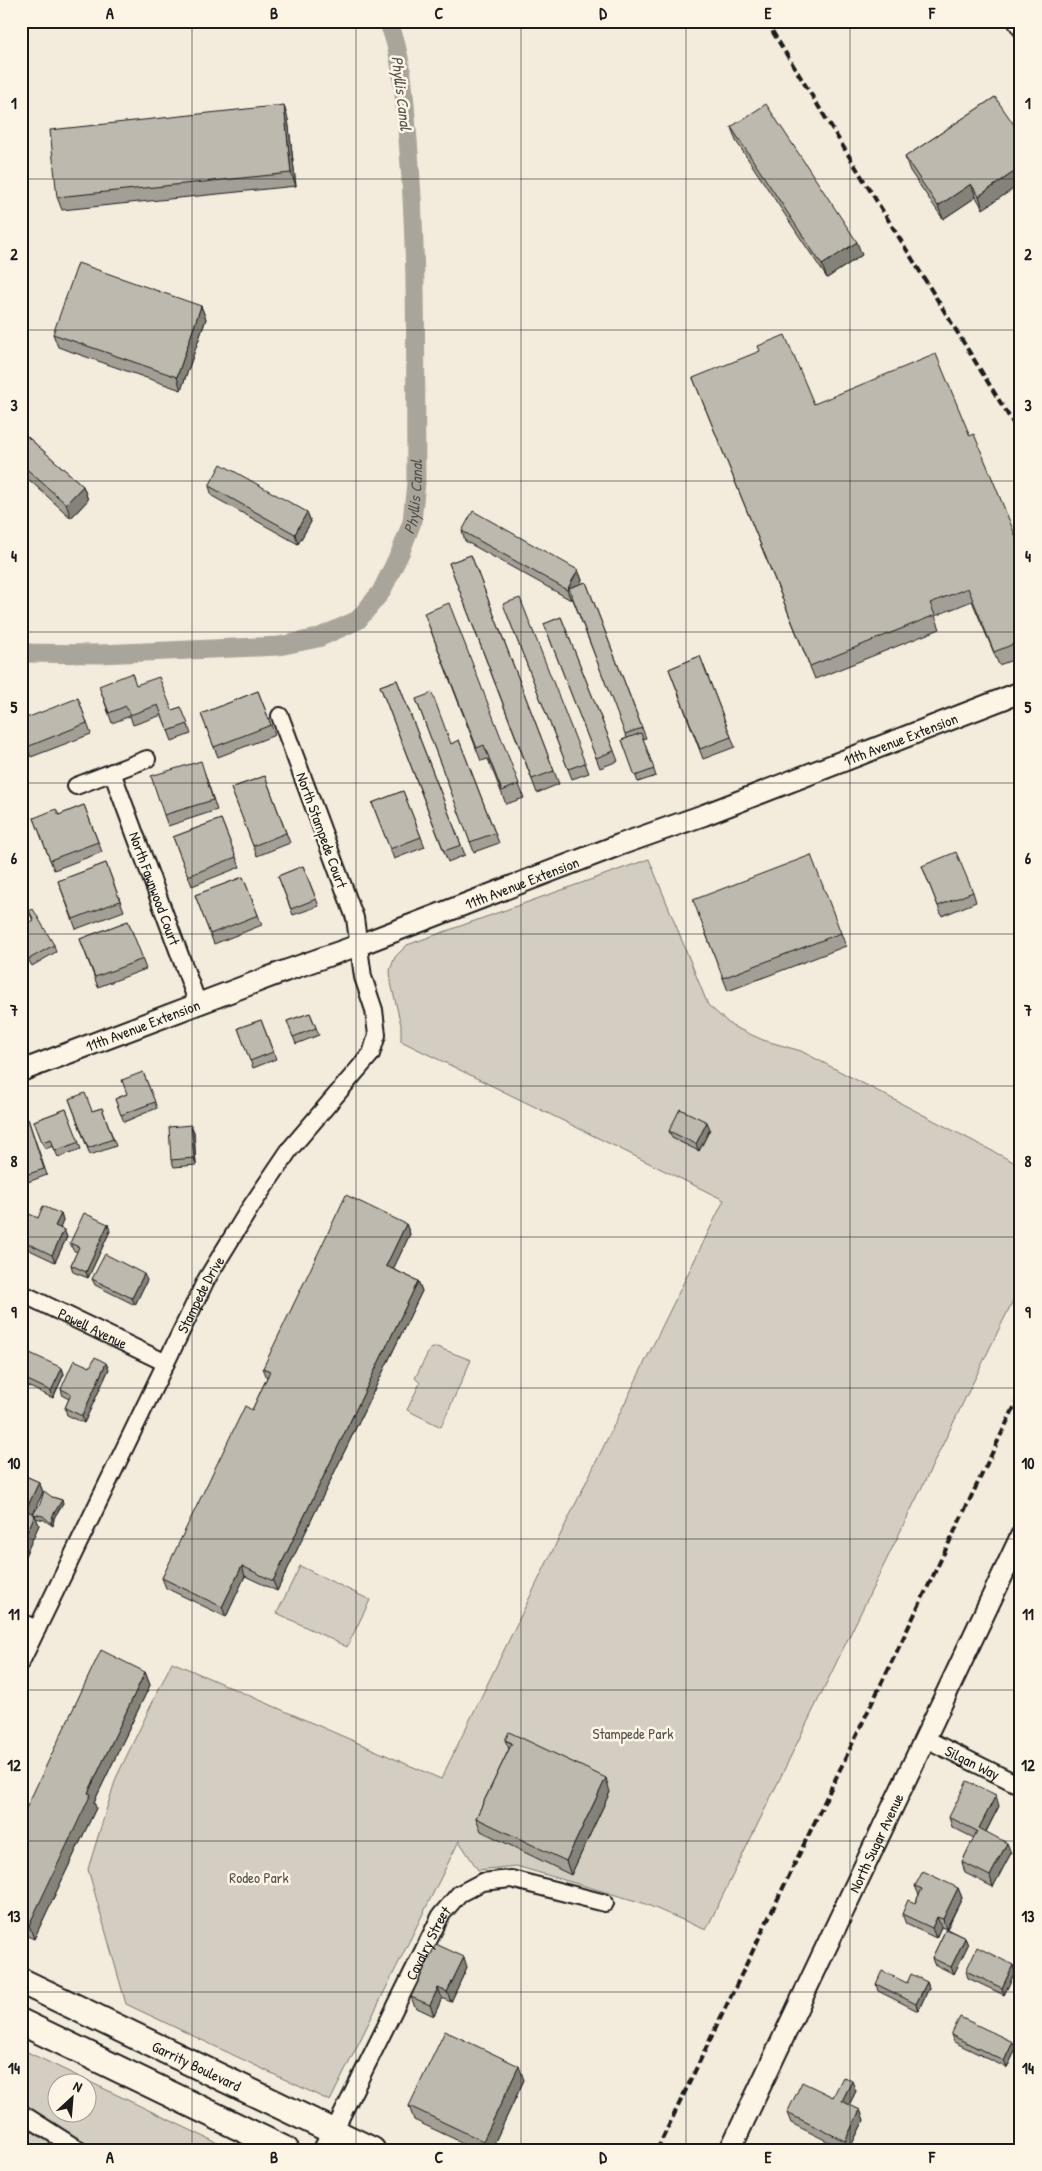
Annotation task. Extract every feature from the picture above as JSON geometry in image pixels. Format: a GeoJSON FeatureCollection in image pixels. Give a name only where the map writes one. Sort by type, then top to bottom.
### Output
{"type":"FeatureCollection","features":[{"type":"Feature","properties":{"kind":"main road","name":"Garrity Boulevard"},"geometry":{"type":"LineString","coordinates":[[21,1981],[330,2141],[372,2150]]}},
{"type":"Feature","properties":{"kind":"main road"},"geometry":{"type":"LineString","coordinates":[[21,2022],[286,2150]]}},
{"type":"Feature","properties":{"kind":"street"},"geometry":{"type":"LineString","coordinates":[[1016,21],[1021,29]]}},
{"type":"Feature","properties":{"kind":"street","name":"11th Avenue Extension"},"geometry":{"type":"LineString","coordinates":[[21,1071],[359,945],[619,845],[704,815],[1021,692]]}},
{"type":"Feature","properties":{"kind":"street","name":"North Stampede Court"},"geometry":{"type":"LineString","coordinates":[[280,716],[355,918],[359,945]]}},
{"type":"Feature","properties":{"kind":"street"},"geometry":{"type":"LineString","coordinates":[[76,786],[147,759]]}},
{"type":"Feature","properties":{"kind":"street","name":"North Fawnwood Court"},"geometry":{"type":"LineString","coordinates":[[112,772],[198,1004]]}},
{"type":"Feature","properties":{"kind":"street","name":"Stampede Drive"},"geometry":{"type":"LineString","coordinates":[[21,1662],[206,1280],[250,1208],[290,1149],[371,1054],[376,1035],[374,1010],[363,977],[359,945]]}},
{"type":"Feature","properties":{"kind":"street","name":"Powell Avenue"},"geometry":{"type":"LineString","coordinates":[[21,1293],[166,1363]]}},
{"type":"Feature","properties":{"kind":"street","name":"North Sugar Avenue"},"geometry":{"type":"LineString","coordinates":[[730,2150],[1021,1536]]}},
{"type":"Feature","properties":{"kind":"street"},"geometry":{"type":"LineString","coordinates":[[21,1622],[37,1630]]}},
{"type":"Feature","properties":{"kind":"street","name":"Silgan Way"},"geometry":{"type":"LineString","coordinates":[[926,1739],[1021,1786]]}},
{"type":"Feature","properties":{"kind":"street","name":"Cavalry Street"},"geometry":{"type":"LineString","coordinates":[[330,2141],[441,1915],[459,1894],[482,1882],[512,1879],[605,1903]]}},
{"type":"Feature","properties":{"kind":"street"},"geometry":{"type":"LineString","coordinates":[[21,2113],[80,2150]]}},
{"type":"Feature","properties":{"kind":"green space","name":"Stampede Park"},"geometry":{"type":"Polygon","coordinates":[[[649,859],[708,1005],[732,1026],[763,1040],[801,1051],[1021,1166],[1021,1284],[706,1930],[643,1903],[516,1866],[478,1870],[459,1841],[330,2101],[126,2004],[88,1869],[116,1778],[172,1662],[441,1779],[724,1200],[401,1041],[401,1025],[391,983],[390,970],[395,957],[407,945],[649,859]]]}},
{"type":"Feature","properties":{"kind":"green space"},"geometry":{"type":"Polygon","coordinates":[[[437,1347],[471,1360],[441,1427],[407,1410],[420,1383],[415,1378],[430,1349],[437,1347]]]}},
{"type":"Feature","properties":{"kind":"green space"},"geometry":{"type":"Polygon","coordinates":[[[300,1566],[370,1600],[347,1647],[277,1613],[300,1566]]]}},
{"type":"Feature","properties":{"kind":"green space"},"geometry":{"type":"Polygon","coordinates":[[[21,2049],[73,2074],[48,2074],[48,2124],[98,2124],[98,2086],[232,2150],[21,2150],[21,2049]]]}},
{"type":"Feature","properties":{"kind":"building"},"geometry":{"type":"Polygon","coordinates":[[[995,97],[1021,135],[1021,167],[979,196],[971,184],[938,206],[905,157],[995,97]]]}},
{"type":"Feature","properties":{"kind":"building"},"geometry":{"type":"Polygon","coordinates":[[[766,104],[857,242],[822,265],[731,127],[766,104]]]}},
{"type":"Feature","properties":{"kind":"building"},"geometry":{"type":"Polygon","coordinates":[[[284,105],[291,173],[57,197],[50,130],[284,105]]]}},
{"type":"Feature","properties":{"kind":"building"},"geometry":{"type":"Polygon","coordinates":[[[78,263],[201,306],[177,377],[53,334],[78,263]]]}},
{"type":"Feature","properties":{"kind":"building"},"geometry":{"type":"Polygon","coordinates":[[[785,335],[814,404],[936,354],[970,436],[974,434],[1021,549],[1021,641],[994,652],[968,588],[930,603],[935,615],[810,666],[693,378],[760,351],[758,346],[785,335]]]}},
{"type":"Feature","properties":{"kind":"building"},"geometry":{"type":"Polygon","coordinates":[[[21,431],[83,486],[66,504],[21,464],[21,431]]]}},
{"type":"Feature","properties":{"kind":"building"},"geometry":{"type":"Polygon","coordinates":[[[221,464],[307,512],[295,534],[209,486],[221,464]]]}},
{"type":"Feature","properties":{"kind":"building"},"geometry":{"type":"Polygon","coordinates":[[[473,511],[578,570],[567,590],[462,531],[473,511]]]}},
{"type":"Feature","properties":{"kind":"building"},"geometry":{"type":"Polygon","coordinates":[[[471,555],[554,771],[532,779],[449,563],[471,555]]]}},
{"type":"Feature","properties":{"kind":"building"},"geometry":{"type":"Polygon","coordinates":[[[586,582],[642,728],[625,734],[569,588],[586,582]]]}},
{"type":"Feature","properties":{"kind":"building"},"geometry":{"type":"Polygon","coordinates":[[[520,598],[585,763],[568,769],[503,604],[520,598]]]}},
{"type":"Feature","properties":{"kind":"building"},"geometry":{"type":"Polygon","coordinates":[[[449,603],[519,784],[502,791],[484,745],[477,748],[424,613],[449,603]]]}},
{"type":"Feature","properties":{"kind":"building"},"geometry":{"type":"Polygon","coordinates":[[[561,617],[614,751],[596,758],[544,624],[561,617]]]}},
{"type":"Feature","properties":{"kind":"building"},"geometry":{"type":"Polygon","coordinates":[[[700,656],[731,737],[700,749],[669,669],[700,656]]]}},
{"type":"Feature","properties":{"kind":"building"},"geometry":{"type":"Polygon","coordinates":[[[132,673],[136,685],[159,677],[172,710],[181,707],[188,724],[168,731],[158,705],[130,715],[126,706],[109,713],[99,686],[132,673]]]}},
{"type":"Feature","properties":{"kind":"building"},"geometry":{"type":"Polygon","coordinates":[[[397,680],[461,845],[444,851],[380,686],[397,680]]]}},
{"type":"Feature","properties":{"kind":"building"},"geometry":{"type":"Polygon","coordinates":[[[258,691],[271,725],[214,747],[201,714],[258,691]]]}},
{"type":"Feature","properties":{"kind":"building"},"geometry":{"type":"Polygon","coordinates":[[[432,693],[451,744],[459,740],[495,833],[470,842],[416,699],[432,693]]]}},
{"type":"Feature","properties":{"kind":"building"},"geometry":{"type":"Polygon","coordinates":[[[78,698],[87,723],[27,747],[21,731],[21,720],[78,698]]]}},
{"type":"Feature","properties":{"kind":"building"},"geometry":{"type":"Polygon","coordinates":[[[641,733],[654,769],[635,776],[622,740],[641,733]]]}},
{"type":"Feature","properties":{"kind":"building"},"geometry":{"type":"Polygon","coordinates":[[[201,761],[213,800],[164,815],[151,776],[201,761]]]}},
{"type":"Feature","properties":{"kind":"building"},"geometry":{"type":"Polygon","coordinates":[[[265,776],[286,833],[253,846],[231,788],[265,776]]]}},
{"type":"Feature","properties":{"kind":"building"},"geometry":{"type":"Polygon","coordinates":[[[403,791],[421,837],[390,849],[372,803],[403,791]]]}},
{"type":"Feature","properties":{"kind":"building"},"geometry":{"type":"Polygon","coordinates":[[[84,805],[98,842],[50,860],[34,818],[56,809],[59,815],[84,805]]]}},
{"type":"Feature","properties":{"kind":"building"},"geometry":{"type":"Polygon","coordinates":[[[221,819],[236,857],[188,876],[173,837],[221,819]]]}},
{"type":"Feature","properties":{"kind":"building"},"geometry":{"type":"Polygon","coordinates":[[[956,852],[973,892],[938,906],[922,866],[956,852]]]}},
{"type":"Feature","properties":{"kind":"building"},"geometry":{"type":"Polygon","coordinates":[[[811,855],[841,933],[723,978],[693,900],[811,855]]]}},
{"type":"Feature","properties":{"kind":"building"},"geometry":{"type":"Polygon","coordinates":[[[106,863],[120,901],[73,919],[58,881],[106,863]]]}},
{"type":"Feature","properties":{"kind":"building"},"geometry":{"type":"Polygon","coordinates":[[[303,866],[316,899],[291,909],[278,876],[303,866]]]}},
{"type":"Feature","properties":{"kind":"building"},"geometry":{"type":"Polygon","coordinates":[[[243,877],[258,915],[210,934],[195,895],[243,877]]]}},
{"type":"Feature","properties":{"kind":"building"},"geometry":{"type":"Polygon","coordinates":[[[33,909],[54,945],[29,959],[21,945],[21,927],[34,920],[29,911],[33,909]]]}},
{"type":"Feature","properties":{"kind":"building"},"geometry":{"type":"Polygon","coordinates":[[[128,921],[143,959],[95,977],[80,939],[128,921]]]}},
{"type":"Feature","properties":{"kind":"building"},"geometry":{"type":"Polygon","coordinates":[[[310,1013],[316,1028],[293,1037],[287,1021],[310,1013]]]}},
{"type":"Feature","properties":{"kind":"building"},"geometry":{"type":"Polygon","coordinates":[[[261,1020],[273,1052],[250,1061],[238,1028],[261,1020]]]}},
{"type":"Feature","properties":{"kind":"building"},"geometry":{"type":"Polygon","coordinates":[[[143,1072],[155,1102],[121,1115],[115,1099],[127,1094],[122,1080],[143,1072]]]}},
{"type":"Feature","properties":{"kind":"building"},"geometry":{"type":"Polygon","coordinates":[[[85,1093],[92,1111],[102,1108],[113,1139],[88,1148],[69,1099],[85,1093]]]}},
{"type":"Feature","properties":{"kind":"building"},"geometry":{"type":"Polygon","coordinates":[[[66,1109],[79,1142],[55,1151],[51,1139],[42,1142],[34,1121],[66,1109]]]}},
{"type":"Feature","properties":{"kind":"building"},"geometry":{"type":"Polygon","coordinates":[[[680,1109],[707,1122],[696,1144],[669,1131],[680,1109]]]}},
{"type":"Feature","properties":{"kind":"building"},"geometry":{"type":"Polygon","coordinates":[[[28,1119],[44,1169],[22,1176],[21,1121],[28,1119]]]}},
{"type":"Feature","properties":{"kind":"building"},"geometry":{"type":"Polygon","coordinates":[[[191,1125],[194,1158],[171,1160],[169,1127],[191,1125]]]}},
{"type":"Feature","properties":{"kind":"building"},"geometry":{"type":"Polygon","coordinates":[[[346,1195],[406,1224],[386,1266],[418,1281],[273,1581],[242,1566],[222,1607],[162,1578],[245,1406],[252,1410],[270,1371],[263,1368],[346,1195]]]}},
{"type":"Feature","properties":{"kind":"building"},"geometry":{"type":"Polygon","coordinates":[[[43,1206],[61,1214],[55,1226],[64,1230],[52,1255],[21,1240],[21,1220],[25,1212],[38,1218],[43,1206]]]}},
{"type":"Feature","properties":{"kind":"building"},"geometry":{"type":"Polygon","coordinates":[[[84,1213],[108,1224],[86,1272],[71,1265],[79,1247],[70,1243],[84,1213]]]}},
{"type":"Feature","properties":{"kind":"building"},"geometry":{"type":"Polygon","coordinates":[[[105,1254],[144,1274],[132,1298],[92,1279],[105,1254]]]}},
{"type":"Feature","properties":{"kind":"building"},"geometry":{"type":"Polygon","coordinates":[[[30,1353],[62,1368],[51,1391],[21,1377],[21,1371],[30,1353]]]}},
{"type":"Feature","properties":{"kind":"building"},"geometry":{"type":"Polygon","coordinates":[[[95,1357],[106,1363],[82,1416],[65,1408],[71,1394],[61,1389],[74,1360],[90,1367],[95,1357]]]}},
{"type":"Feature","properties":{"kind":"building"},"geometry":{"type":"Polygon","coordinates":[[[21,1474],[39,1482],[26,1510],[35,1515],[21,1545],[21,1474]]]}},
{"type":"Feature","properties":{"kind":"building"},"geometry":{"type":"Polygon","coordinates":[[[44,1491],[52,1497],[62,1500],[53,1515],[51,1523],[43,1516],[33,1514],[40,1504],[44,1491]]]}},
{"type":"Feature","properties":{"kind":"building"},"geometry":{"type":"Polygon","coordinates":[[[101,1650],[145,1672],[88,1793],[91,1794],[29,1925],[21,1921],[21,1819],[101,1650]]]}},
{"type":"Feature","properties":{"kind":"building"},"geometry":{"type":"Polygon","coordinates":[[[509,1732],[606,1778],[566,1861],[476,1818],[512,1743],[505,1740],[509,1732]]]}},
{"type":"Feature","properties":{"kind":"building"},"geometry":{"type":"Polygon","coordinates":[[[967,1781],[996,1795],[979,1828],[1007,1843],[990,1876],[962,1862],[977,1831],[949,1817],[967,1781]]]}},
{"type":"Feature","properties":{"kind":"building"},"geometry":{"type":"Polygon","coordinates":[[[923,1871],[958,1888],[943,1919],[937,1917],[932,1928],[902,1914],[908,1900],[915,1903],[922,1889],[915,1886],[923,1871]]]}},
{"type":"Feature","properties":{"kind":"building"},"geometry":{"type":"Polygon","coordinates":[[[946,1929],[965,1938],[951,1967],[932,1958],[946,1929]]]}},
{"type":"Feature","properties":{"kind":"building"},"geometry":{"type":"Polygon","coordinates":[[[436,1944],[464,1957],[447,1992],[438,1988],[430,2005],[411,1997],[436,1944]]]}},
{"type":"Feature","properties":{"kind":"building"},"geometry":{"type":"Polygon","coordinates":[[[977,1947],[1013,1965],[1002,1988],[966,1971],[977,1947]]]}},
{"type":"Feature","properties":{"kind":"building"},"geometry":{"type":"Polygon","coordinates":[[[882,1971],[907,1983],[911,1974],[927,1982],[916,2004],[876,1984],[882,1971]]]}},
{"type":"Feature","properties":{"kind":"building"},"geometry":{"type":"Polygon","coordinates":[[[960,2017],[1013,2042],[1004,2061],[951,2035],[960,2017]]]}},
{"type":"Feature","properties":{"kind":"building"},"geometry":{"type":"Polygon","coordinates":[[[445,2031],[519,2066],[483,2141],[409,2106],[445,2031]]]}},
{"type":"Feature","properties":{"kind":"building"},"geometry":{"type":"Polygon","coordinates":[[[843,2077],[852,2081],[842,2101],[860,2110],[845,2141],[787,2113],[802,2082],[833,2097],[843,2077]]]}},
{"type":"Feature","properties":{"kind":"waterway","name":"Phyllis Canal"},"geometry":{"type":"LineString","coordinates":[[21,653],[100,654],[279,646],[318,638],[358,620],[381,592],[401,551],[412,522],[416,482],[415,311],[411,183],[400,65],[388,21]]}},
{"type":"Feature","properties":{"kind":"railway"},"geometry":{"type":"LineString","coordinates":[[766,21],[1021,436]]}},
{"type":"Feature","properties":{"kind":"railway"},"geometry":{"type":"LineString","coordinates":[[657,2150],[1021,1393]]}},
{"type":"Feature","properties":{"kind":"park label","name":"Rodeo Park"},"geometry":{"type":"Point","coordinates":[259,1877]}}]}
